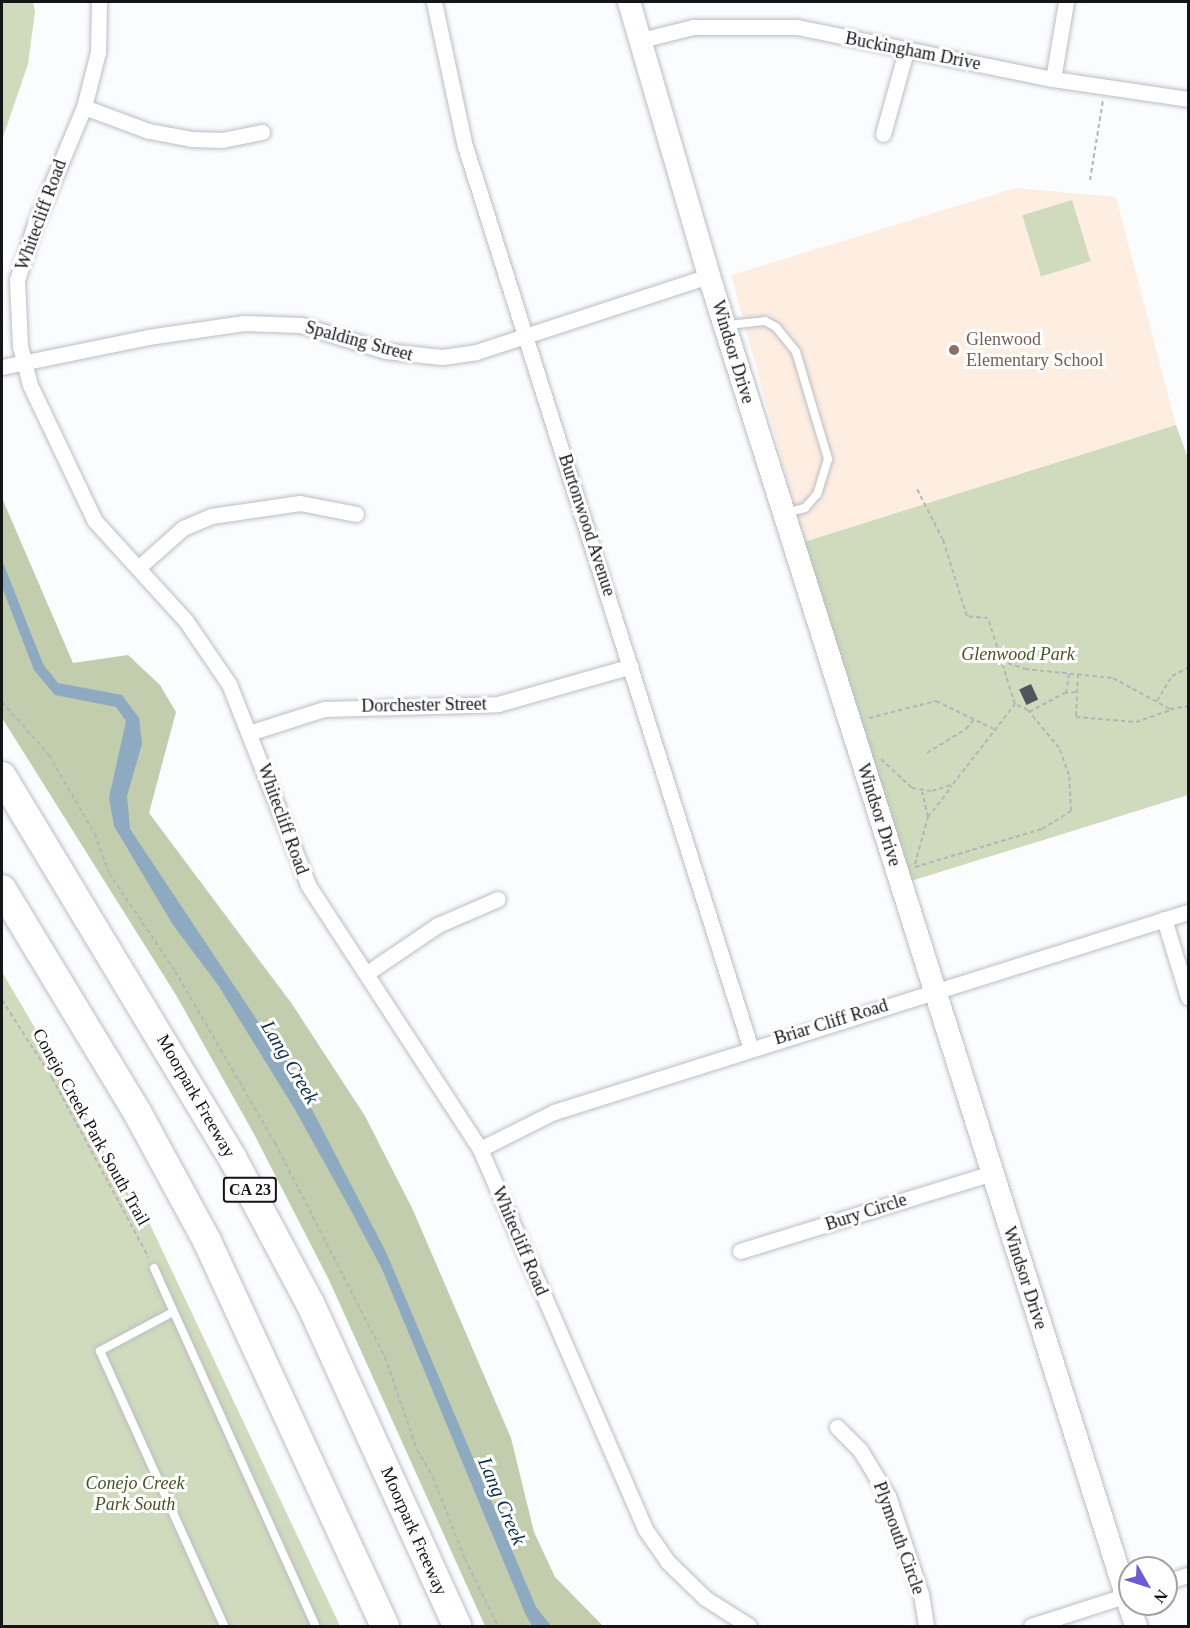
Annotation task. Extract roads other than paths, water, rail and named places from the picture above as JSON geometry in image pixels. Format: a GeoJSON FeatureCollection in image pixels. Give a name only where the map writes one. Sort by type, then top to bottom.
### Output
{"type":"FeatureCollection","features":[{"type":"Feature","properties":{"kind":"highway","name":"Moorpark Freeway"},"geometry":{"type":"LineString","coordinates":[[2,776],[233,1159],[310,1303],[457,1626]]}},
{"type":"Feature","properties":{"kind":"highway"},"geometry":{"type":"LineString","coordinates":[[2,889],[137,1112],[207,1241],[312,1463],[385,1626]]}},
{"type":"Feature","properties":{"kind":"highway"},"geometry":{"type":"LineString","coordinates":[[312,1463],[376,1626]]}},
{"type":"Feature","properties":{"kind":"street","name":"Whitecliff Road"},"geometry":{"type":"LineString","coordinates":[[99,2],[98,52],[84,107],[39,214],[17,280],[24,362],[82,500],[212,655],[252,732],[296,861],[480,1149],[645,1529],[667,1561],[705,1598],[749,1626]]}},
{"type":"Feature","properties":{"kind":"street","name":"Burtonwood Avenue"},"geometry":{"type":"LineString","coordinates":[[434,2],[465,146],[750,1046]]}},
{"type":"Feature","properties":{"kind":"street","name":"Windsor Drive"},"geometry":{"type":"LineString","coordinates":[[629,2],[638,41],[709,276],[992,1173],[1118,1563]]}},
{"type":"Feature","properties":{"kind":"street"},"geometry":{"type":"LineString","coordinates":[[1053,79],[1066,2]]}},
{"type":"Feature","properties":{"kind":"street","name":"Buckingham Drive"},"geometry":{"type":"LineString","coordinates":[[638,41],[693,27],[746,24],[797,27],[906,51],[1053,79],[1188,99]]}},
{"type":"Feature","properties":{"kind":"street"},"geometry":{"type":"LineString","coordinates":[[883,134],[906,51]]}},
{"type":"Feature","properties":{"kind":"street"},"geometry":{"type":"LineString","coordinates":[[84,107],[149,131],[192,139],[222,140],[262,132]]}},
{"type":"Feature","properties":{"kind":"street","name":"Spalding Street"},"geometry":{"type":"LineString","coordinates":[[2,368],[24,362],[244,323],[301,325],[422,357],[476,352],[525,334],[709,276]]}},
{"type":"Feature","properties":{"kind":"street"},"geometry":{"type":"LineString","coordinates":[[138,568],[183,528],[211,516],[300,503],[356,514]]}},
{"type":"Feature","properties":{"kind":"street","name":"Dorchester Street"},"geometry":{"type":"LineString","coordinates":[[252,732],[324,710],[360,705],[498,704],[631,666]]}},
{"type":"Feature","properties":{"kind":"street"},"geometry":{"type":"LineString","coordinates":[[367,973],[438,925],[498,899]]}},
{"type":"Feature","properties":{"kind":"street","name":"Briar Cliff Road"},"geometry":{"type":"LineString","coordinates":[[480,1149],[554,1112],[750,1046],[1188,912]]}},
{"type":"Feature","properties":{"kind":"street"},"geometry":{"type":"LineString","coordinates":[[1164,919],[1188,998]]}},
{"type":"Feature","properties":{"kind":"street","name":"Bury Circle"},"geometry":{"type":"LineString","coordinates":[[740,1251],[992,1173]]}},
{"type":"Feature","properties":{"kind":"street","name":"Plymouth Circle"},"geometry":{"type":"LineString","coordinates":[[837,1427],[865,1458],[888,1496],[921,1594],[926,1626]]}},
{"type":"Feature","properties":{"kind":"street"},"geometry":{"type":"LineString","coordinates":[[1031,1626],[1118,1597]]}},
{"type":"Feature","properties":{"kind":"lane"},"geometry":{"type":"LineString","coordinates":[[725,326],[765,321],[776,327],[796,352],[828,459],[824,481],[805,508],[784,514]]}},
{"type":"Feature","properties":{"kind":"lane"},"geometry":{"type":"LineString","coordinates":[[153,1268],[316,1626]]}},
{"type":"Feature","properties":{"kind":"lane"},"geometry":{"type":"LineString","coordinates":[[173,1312],[100,1351],[224,1626]]}},
{"type":"Feature","properties":{"kind":"water"},"geometry":{"type":"Polygon","coordinates":[[[2,560],[43,664],[58,683],[122,695],[139,718],[142,744],[127,796],[130,829],[261,1026],[278,1044],[386,1252],[536,1607],[551,1626],[532,1626],[525,1613],[382,1269],[348,1205],[294,1108],[218,985],[173,925],[114,826],[109,798],[126,721],[116,707],[55,695],[34,670],[2,587],[2,560]]]}},
{"type":"Feature","properties":{"kind":"place","name":"Glenwood Elementary School"},"geometry":{"type":"Point","coordinates":[954,350]}},
{"type":"Feature","properties":{"kind":"park label","name":"Glenwood Park"},"geometry":{"type":"Point","coordinates":[1018,654]}},
{"type":"Feature","properties":{"kind":"park label","name":"Conejo Creek Park South"},"geometry":{"type":"Point","coordinates":[135,1494]}},
{"type":"Feature","properties":{"kind":"water label","name":"Lang Creek"},"geometry":{"type":"Point","coordinates":[290,1062]}},
{"type":"Feature","properties":{"kind":"water label","name":"Lang Creek"},"geometry":{"type":"Point","coordinates":[502,1501]}}]}
